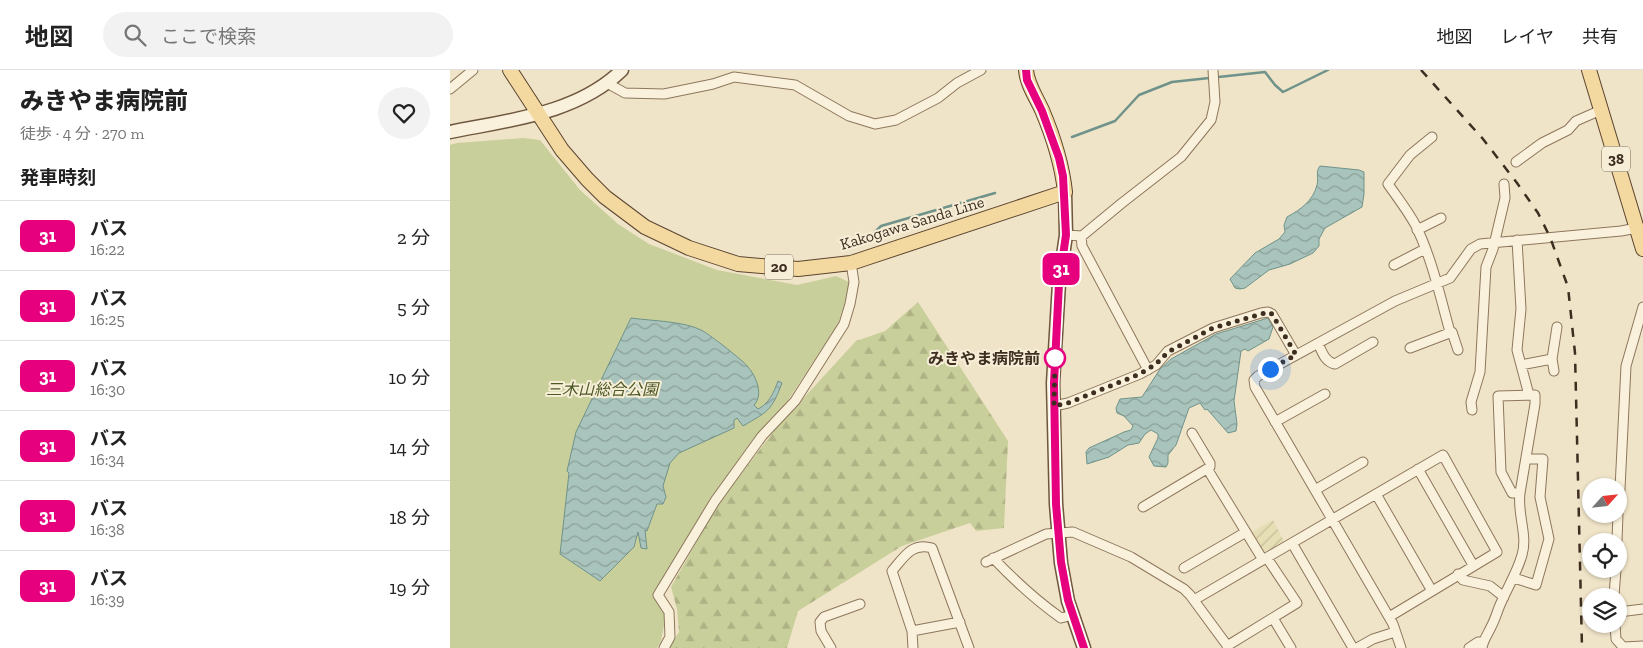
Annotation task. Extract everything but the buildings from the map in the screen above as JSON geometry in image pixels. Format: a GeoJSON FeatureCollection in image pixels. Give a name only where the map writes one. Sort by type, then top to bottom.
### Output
{"type":"FeatureCollection","features":[{"type":"Feature","properties":{"kind":"main road","name":"Kakogawa Sanda Line"},"geometry":{"type":"LineString","coordinates":[[510,70],[562,150],[586,179],[605,197],[645,227],[689,248],[738,264],[798,269],[851,263],[1065,192]]}},
{"type":"Feature","properties":{"kind":"main road"},"geometry":{"type":"LineString","coordinates":[[1026,70],[1027,80],[1042,111],[1059,158],[1065,192]]}},
{"type":"Feature","properties":{"kind":"main road","name":"38"},"geometry":{"type":"LineString","coordinates":[[1589,70],[1640,237]]}},
{"type":"Feature","properties":{"kind":"street"},"geometry":{"type":"LineString","coordinates":[[450,89],[473,70]]}},
{"type":"Feature","properties":{"kind":"street"},"geometry":{"type":"LineString","coordinates":[[450,132],[538,114],[581,98],[607,83],[622,70]]}},
{"type":"Feature","properties":{"kind":"street"},"geometry":{"type":"LineString","coordinates":[[607,83],[625,93],[664,94],[713,84],[734,77],[795,85],[850,116],[875,124],[896,120],[938,98],[957,82],[981,70]]}},
{"type":"Feature","properties":{"kind":"street"},"geometry":{"type":"LineString","coordinates":[[1066,235],[1081,236],[1182,157],[1211,120],[1215,102],[1213,70]]}},
{"type":"Feature","properties":{"kind":"street"},"geometry":{"type":"LineString","coordinates":[[1516,162],[1542,143],[1568,130],[1576,121],[1601,110]]}},
{"type":"Feature","properties":{"kind":"street"},"geometry":{"type":"LineString","coordinates":[[1432,137],[1410,155],[1388,184],[1417,230],[1437,284],[1450,332],[1452,332],[1458,350]]}},
{"type":"Feature","properties":{"kind":"street"},"geometry":{"type":"LineString","coordinates":[[1472,410],[1471,402],[1480,372],[1486,267],[1505,198],[1504,184]]}},
{"type":"Feature","properties":{"kind":"street"},"geometry":{"type":"LineString","coordinates":[[1065,192],[1066,235],[1059,283],[1054,374],[1056,504],[1061,562],[1073,615],[1084,648]]}},
{"type":"Feature","properties":{"kind":"street"},"geometry":{"type":"LineString","coordinates":[[1417,230],[1441,218]]}},
{"type":"Feature","properties":{"kind":"street"},"geometry":{"type":"LineString","coordinates":[[1401,648],[1389,617],[1255,387],[1254,380],[1258,376],[1395,301],[1450,278],[1471,249],[1480,244],[1621,231],[1640,237]]}},
{"type":"Feature","properties":{"kind":"street"},"geometry":{"type":"LineString","coordinates":[[1081,236],[1082,246],[1148,370]]}},
{"type":"Feature","properties":{"kind":"street"},"geometry":{"type":"LineString","coordinates":[[1517,240],[1521,309],[1517,350],[1529,395]]}},
{"type":"Feature","properties":{"kind":"street"},"geometry":{"type":"LineString","coordinates":[[1394,265],[1425,249]]}},
{"type":"Feature","properties":{"kind":"street"},"geometry":{"type":"LineString","coordinates":[[664,648],[670,637],[670,612],[658,595],[714,501],[762,436],[795,401],[844,324],[854,282],[851,263]]}},
{"type":"Feature","properties":{"kind":"street"},"geometry":{"type":"LineString","coordinates":[[1621,478],[1626,366],[1643,307]]}},
{"type":"Feature","properties":{"kind":"street"},"geometry":{"type":"LineString","coordinates":[[1054,406],[1068,403],[1148,370],[1168,352],[1213,328],[1268,312],[1272,314],[1296,355]]}},
{"type":"Feature","properties":{"kind":"street"},"geometry":{"type":"LineString","coordinates":[[1554,371],[1552,359],[1557,327]]}},
{"type":"Feature","properties":{"kind":"street"},"geometry":{"type":"LineString","coordinates":[[1410,348],[1450,332]]}},
{"type":"Feature","properties":{"kind":"street"},"geometry":{"type":"LineString","coordinates":[[1318,343],[1326,359],[1330,363],[1335,364],[1373,342]]}},
{"type":"Feature","properties":{"kind":"street"},"geometry":{"type":"LineString","coordinates":[[1521,364],[1552,359]]}},
{"type":"Feature","properties":{"kind":"street"},"geometry":{"type":"LineString","coordinates":[[1275,422],[1325,394]]}},
{"type":"Feature","properties":{"kind":"street"},"geometry":{"type":"LineString","coordinates":[[1469,648],[1478,642],[1483,645],[1514,578],[1523,552],[1519,500],[1536,404],[1535,395],[1498,396],[1501,472],[1512,493],[1520,493]]}},
{"type":"Feature","properties":{"kind":"street"},"geometry":{"type":"LineString","coordinates":[[1143,507],[1208,470],[1210,467],[1210,463],[1192,433]]}},
{"type":"Feature","properties":{"kind":"street"},"geometry":{"type":"LineString","coordinates":[[1194,600],[1442,455],[1497,552],[1389,617]]}},
{"type":"Feature","properties":{"kind":"street"},"geometry":{"type":"LineString","coordinates":[[1514,578],[1536,585],[1549,539],[1540,497],[1543,459],[1526,460]]}},
{"type":"Feature","properties":{"kind":"street"},"geometry":{"type":"LineString","coordinates":[[1315,490],[1363,462]]}},
{"type":"Feature","properties":{"kind":"street"},"geometry":{"type":"LineString","coordinates":[[1418,469],[1473,565]]}},
{"type":"Feature","properties":{"kind":"street"},"geometry":{"type":"LineString","coordinates":[[1073,615],[1061,618],[989,560],[1046,534],[1073,532],[1131,558],[1184,589],[1228,647],[1297,604],[1246,532],[1208,470]]}},
{"type":"Feature","properties":{"kind":"street"},"geometry":{"type":"LineString","coordinates":[[1376,494],[1432,591]]}},
{"type":"Feature","properties":{"kind":"street"},"geometry":{"type":"LineString","coordinates":[[1184,568],[1246,532]]}},
{"type":"Feature","properties":{"kind":"street"},"geometry":{"type":"LineString","coordinates":[[1292,543],[1353,648]]}},
{"type":"Feature","properties":{"kind":"street"},"geometry":{"type":"LineString","coordinates":[[913,648],[912,631],[892,571],[911,550],[923,545],[932,548],[970,648]]}},
{"type":"Feature","properties":{"kind":"street"},"geometry":{"type":"LineString","coordinates":[[1458,574],[1463,580],[1490,586],[1504,597]]}},
{"type":"Feature","properties":{"kind":"street"},"geometry":{"type":"LineString","coordinates":[[831,648],[821,631],[820,622],[824,617],[860,604]]}},
{"type":"Feature","properties":{"kind":"street"},"geometry":{"type":"LineString","coordinates":[[1627,611],[1643,609]]}},
{"type":"Feature","properties":{"kind":"street"},"geometry":{"type":"LineString","coordinates":[[1273,618],[1291,648]]}},
{"type":"Feature","properties":{"kind":"street"},"geometry":{"type":"LineString","coordinates":[[912,631],[960,622]]}},
{"type":"Feature","properties":{"kind":"street"},"geometry":{"type":"LineString","coordinates":[[1357,648],[1373,639],[1396,632]]}},
{"type":"Feature","properties":{"kind":"street"},"geometry":{"type":"LineString","coordinates":[[1615,633],[1616,639],[1623,647],[1643,646]]}},
{"type":"Feature","properties":{"kind":"shaded area"},"geometry":{"type":"Polygon","coordinates":[[[1273,520],[1285,543],[1264,555],[1252,532],[1273,520]]]}},
{"type":"Feature","properties":{"kind":"green space","name":"三木山総合公園"},"geometry":{"type":"Polygon","coordinates":[[[523,138],[540,140],[580,190],[618,224],[649,244],[717,270],[797,285],[836,276],[849,282],[838,324],[783,408],[753,439],[709,501],[654,594],[666,615],[661,641],[657,648],[450,648],[450,145],[523,138]]]}},
{"type":"Feature","properties":{"kind":"green space"},"geometry":{"type":"Polygon","coordinates":[[[918,302],[1008,441],[1004,528],[976,531],[970,523],[902,546],[798,611],[787,648],[669,648],[679,632],[677,609],[671,587],[718,504],[777,427],[856,341],[885,331],[918,302]]]}},
{"type":"Feature","properties":{"kind":"water"},"geometry":{"type":"Polygon","coordinates":[[[1320,166],[1364,172],[1362,207],[1325,228],[1319,239],[1319,246],[1313,253],[1290,264],[1269,270],[1245,288],[1235,288],[1230,279],[1255,253],[1279,239],[1285,232],[1284,225],[1287,217],[1301,208],[1312,196],[1317,185],[1320,166]]]}},
{"type":"Feature","properties":{"kind":"water"},"geometry":{"type":"Polygon","coordinates":[[[631,318],[687,325],[703,331],[712,337],[740,359],[751,371],[759,391],[754,405],[758,409],[768,401],[778,381],[782,383],[775,400],[768,410],[743,426],[737,418],[734,420],[734,428],[679,453],[670,463],[663,486],[666,497],[663,504],[657,504],[647,531],[645,530],[647,549],[641,548],[638,532],[634,547],[600,581],[560,554],[569,473],[567,471],[576,432],[631,318]]]}},
{"type":"Feature","properties":{"kind":"water"},"geometry":{"type":"Polygon","coordinates":[[[1268,318],[1273,327],[1269,339],[1248,351],[1245,349],[1241,351],[1234,401],[1236,431],[1228,433],[1200,403],[1189,408],[1176,445],[1168,455],[1166,467],[1154,466],[1149,457],[1158,438],[1158,434],[1151,430],[1145,434],[1139,443],[1128,445],[1109,457],[1087,464],[1086,452],[1089,448],[1131,430],[1133,426],[1124,416],[1117,413],[1116,408],[1120,399],[1142,397],[1160,369],[1171,359],[1216,334],[1268,318]]]}},
{"type":"Feature","properties":{"kind":"waterway"},"geometry":{"type":"LineString","coordinates":[[1072,137],[1115,121],[1139,95],[1172,82],[1265,72],[1283,92],[1328,70]]}},
{"type":"Feature","properties":{"kind":"waterway"},"geometry":{"type":"LineString","coordinates":[[874,233],[881,226],[995,193]]}},
{"type":"Feature","properties":{"kind":"railway"},"geometry":{"type":"LineString","coordinates":[[1421,70],[1483,139],[1538,213],[1550,237],[1568,287],[1575,353],[1582,648]]}},
{"type":"Feature","properties":{"kind":"bus line","name":"31"},"geometry":{"type":"LineString","coordinates":[[1026,70],[1027,80],[1042,111],[1059,158],[1063,176],[1066,235],[1059,283],[1054,383],[1056,504],[1061,562],[1068,600],[1084,648]]}},
{"type":"Feature","properties":{"kind":"place","name":"みきやま病院前"},"geometry":{"type":"Point","coordinates":[1055,358]}},
{"type":"Feature","properties":{"kind":"route"},"geometry":{"type":"LineString","coordinates":[[1055,358],[1054,406],[1068,403],[1140,374],[1156,364],[1168,352],[1213,328],[1268,312],[1272,314],[1296,355],[1270,369]]}}]}
